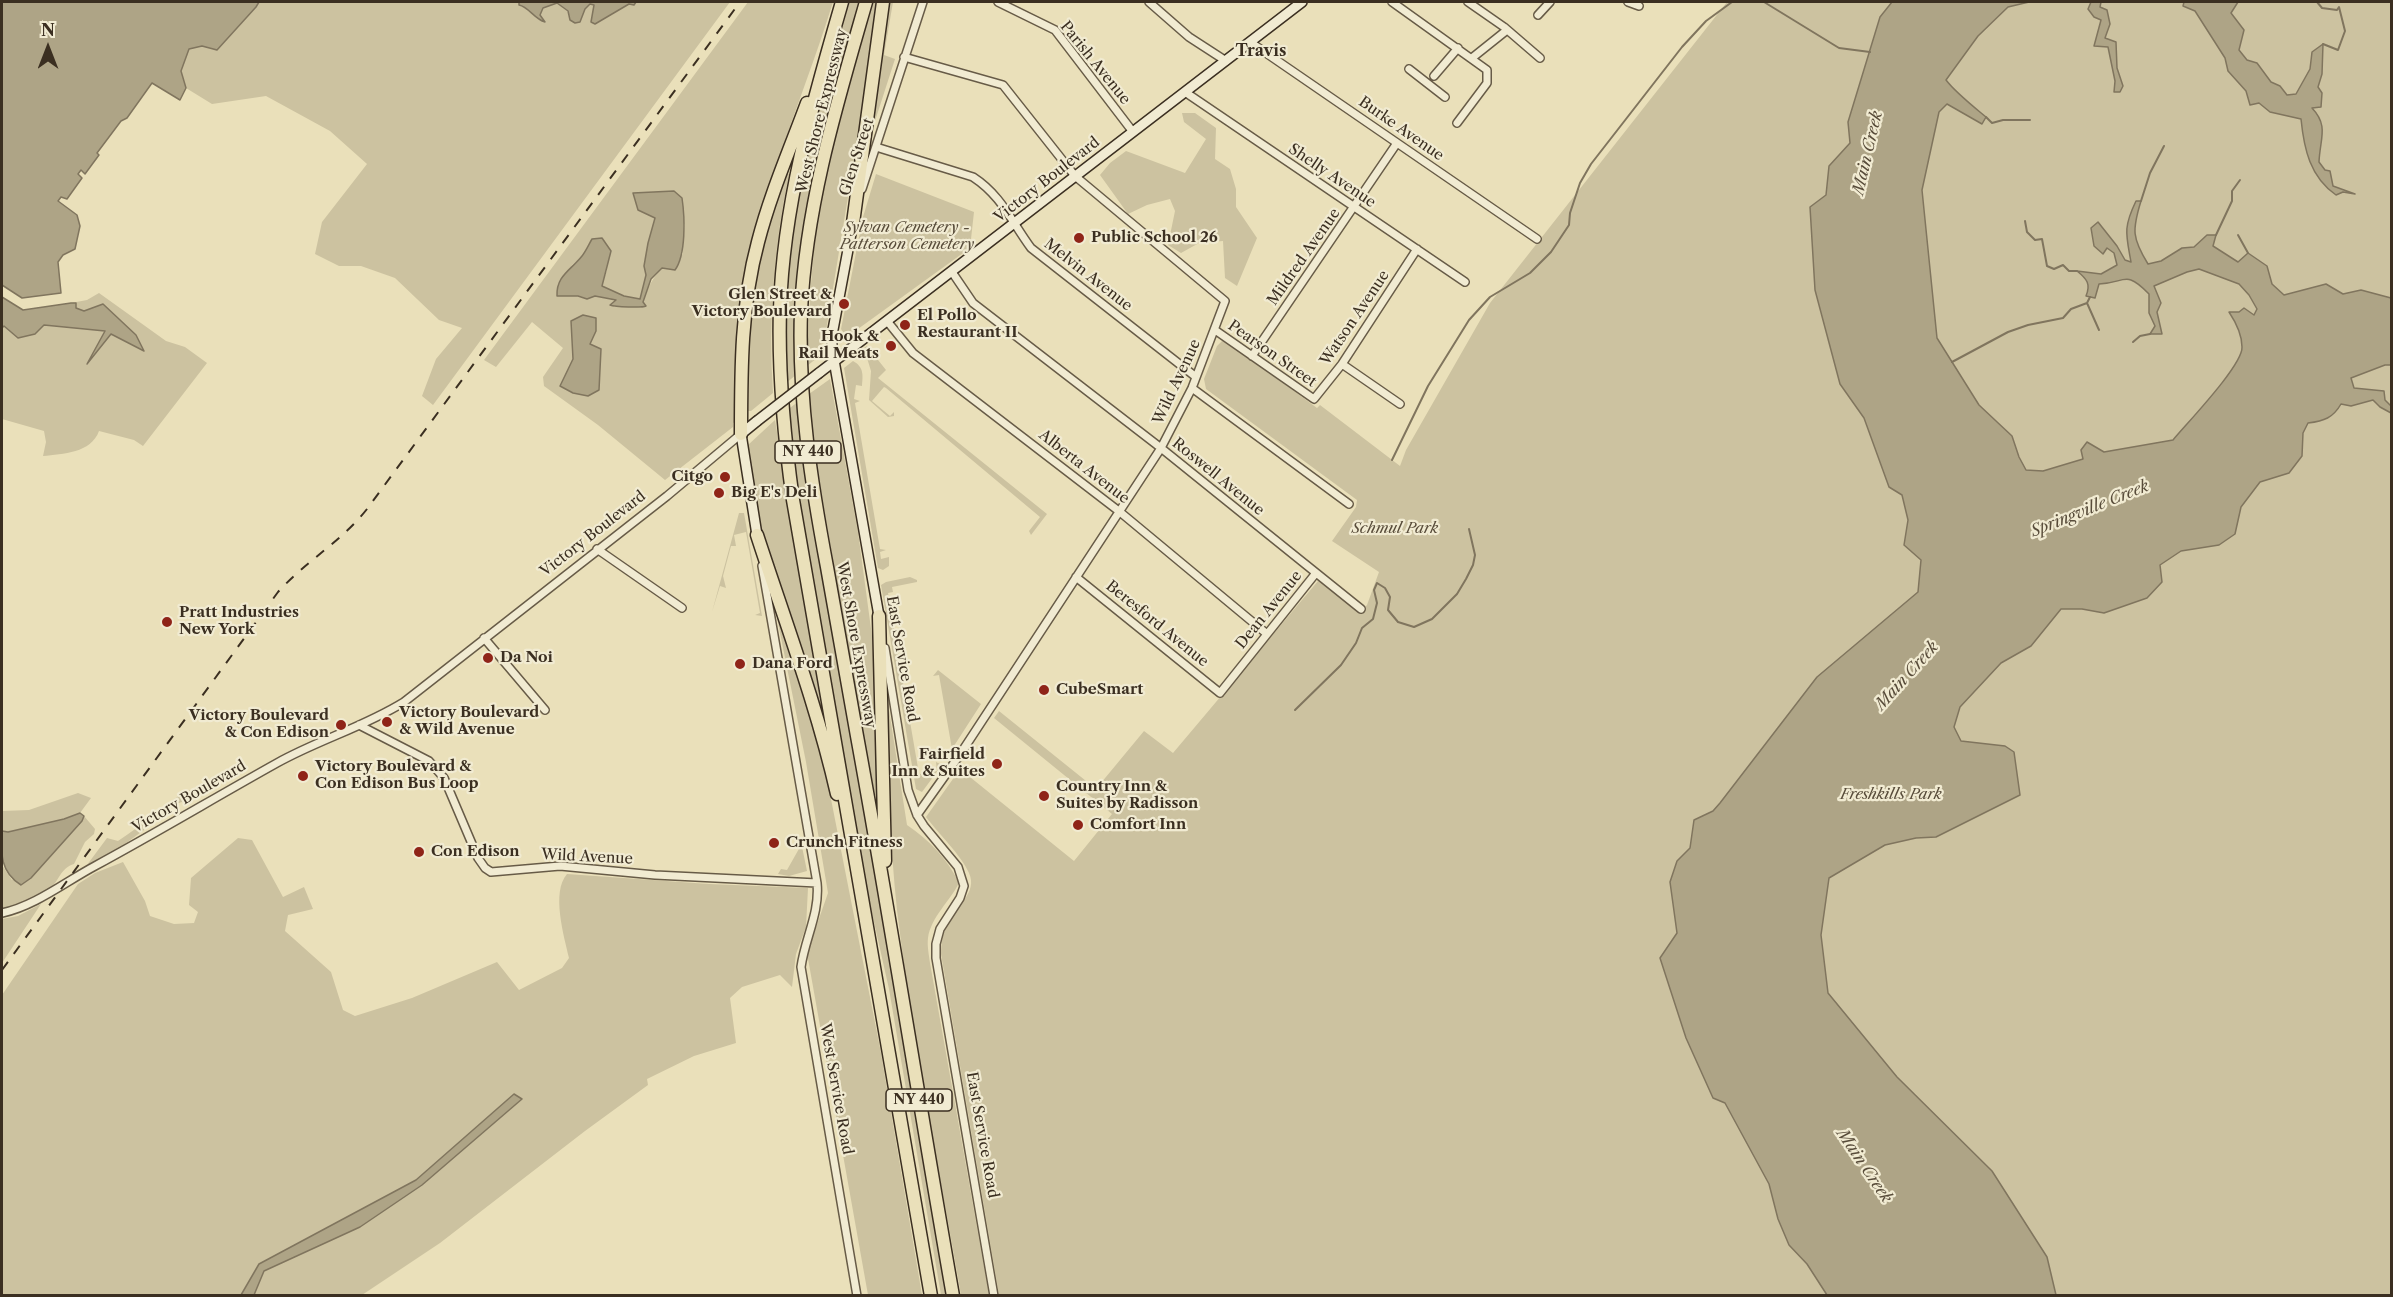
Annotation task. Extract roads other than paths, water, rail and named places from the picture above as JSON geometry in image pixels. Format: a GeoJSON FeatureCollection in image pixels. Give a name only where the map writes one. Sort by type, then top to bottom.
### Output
{"type":"FeatureCollection","features":[{"type":"Feature","properties":{"kind":"highway","name":"West Shore Expressway"},"geometry":{"type":"LineString","coordinates":[[843,2],[820,79],[793,193],[784,254],[780,308],[780,369],[784,431],[793,500],[931,1296]]}},
{"type":"Feature","properties":{"kind":"highway","name":"West Shore Expressway"},"geometry":{"type":"LineString","coordinates":[[866,2],[824,150],[814,196],[805,267],[800,367],[813,493],[872,817],[885,905],[953,1296]]}},
{"type":"Feature","properties":{"kind":"highway"},"geometry":{"type":"LineString","coordinates":[[853,223],[858,174],[884,2]]}},
{"type":"Feature","properties":{"kind":"highway"},"geometry":{"type":"LineString","coordinates":[[741,434],[741,349],[752,267],[769,207],[810,94],[820,79]]}},
{"type":"Feature","properties":{"kind":"highway"},"geometry":{"type":"LineString","coordinates":[[756,535],[819,723],[873,958]]}},
{"type":"Feature","properties":{"kind":"highway"},"geometry":{"type":"LineString","coordinates":[[879,616],[885,905]]}},
{"type":"Feature","properties":{"kind":"main road","name":"Victory Boulevard"},"geometry":{"type":"LineString","coordinates":[[741,434],[1302,2]]}},
{"type":"Feature","properties":{"kind":"main road","name":"Glen Street"},"geometry":{"type":"LineString","coordinates":[[834,362],[832,335],[853,223]]}},
{"type":"Feature","properties":{"kind":"main road","name":"East Service Road"},"geometry":{"type":"LineString","coordinates":[[834,362],[879,616]]}},
{"type":"Feature","properties":{"kind":"main road","name":"West Service Road"},"geometry":{"type":"LineString","coordinates":[[741,434],[756,535]]}},
{"type":"Feature","properties":{"kind":"street","name":"Glen Street"},"geometry":{"type":"LineString","coordinates":[[853,223],[923,2]]}},
{"type":"Feature","properties":{"kind":"street","name":"Parish Avenue"},"geometry":{"type":"LineString","coordinates":[[998,2],[1055,30],[1132,132]]}},
{"type":"Feature","properties":{"kind":"street"},"geometry":{"type":"LineString","coordinates":[[1149,2],[1189,37],[1226,61]]}},
{"type":"Feature","properties":{"kind":"street"},"geometry":{"type":"LineString","coordinates":[[1392,2],[1484,66],[1488,79],[1457,123]]}},
{"type":"Feature","properties":{"kind":"street"},"geometry":{"type":"LineString","coordinates":[[1468,2],[1507,30],[1540,58]]}},
{"type":"Feature","properties":{"kind":"street"},"geometry":{"type":"LineString","coordinates":[[1539,15],[1550,2]]}},
{"type":"Feature","properties":{"kind":"street"},"geometry":{"type":"LineString","coordinates":[[1628,2],[1639,6]]}},
{"type":"Feature","properties":{"kind":"street"},"geometry":{"type":"LineString","coordinates":[[1472,58],[1507,30]]}},
{"type":"Feature","properties":{"kind":"street","name":"Burke Avenue"},"geometry":{"type":"LineString","coordinates":[[1250,42],[1537,239]]}},
{"type":"Feature","properties":{"kind":"street"},"geometry":{"type":"LineString","coordinates":[[1434,76],[1458,48]]}},
{"type":"Feature","properties":{"kind":"street","name":"Wild Avenue"},"geometry":{"type":"LineString","coordinates":[[904,57],[1003,85],[1074,176],[1223,298],[1224,305],[1192,388],[1161,448],[954,764],[917,816]]}},
{"type":"Feature","properties":{"kind":"street"},"geometry":{"type":"LineString","coordinates":[[1410,69],[1445,97]]}},
{"type":"Feature","properties":{"kind":"street"},"geometry":{"type":"LineString","coordinates":[[1423,80],[1428,75],[1434,76]]}},
{"type":"Feature","properties":{"kind":"street"},"geometry":{"type":"LineString","coordinates":[[1432,87],[1436,82],[1434,76]]}},
{"type":"Feature","properties":{"kind":"street","name":"Shelly Avenue"},"geometry":{"type":"LineString","coordinates":[[1185,92],[1465,282]]}},
{"type":"Feature","properties":{"kind":"street","name":"Mildred Avenue"},"geometry":{"type":"LineString","coordinates":[[1252,356],[1397,143]]}},
{"type":"Feature","properties":{"kind":"street","name":"Melvin Avenue"},"geometry":{"type":"LineString","coordinates":[[876,147],[973,177],[1001,201],[1031,248],[1196,377]]}},
{"type":"Feature","properties":{"kind":"street","name":"Watson Avenue"},"geometry":{"type":"LineString","coordinates":[[1314,399],[1342,364],[1417,249]]}},
{"type":"Feature","properties":{"kind":"street","name":"Roswell Avenue"},"geometry":{"type":"LineString","coordinates":[[952,272],[973,303],[1161,448],[1361,609]]}},
{"type":"Feature","properties":{"kind":"street","name":"Alberta Avenue"},"geometry":{"type":"LineString","coordinates":[[887,321],[914,354],[1119,512],[1267,634]]}},
{"type":"Feature","properties":{"kind":"street","name":"Pearson Street"},"geometry":{"type":"LineString","coordinates":[[1215,330],[1314,399]]}},
{"type":"Feature","properties":{"kind":"street"},"geometry":{"type":"LineString","coordinates":[[1342,364],[1400,404]]}},
{"type":"Feature","properties":{"kind":"street"},"geometry":{"type":"LineString","coordinates":[[1192,388],[1349,504]]}},
{"type":"Feature","properties":{"kind":"street","name":"Victory Boulevard"},"geometry":{"type":"LineString","coordinates":[[2,913],[23,907],[278,763],[386,713],[404,702],[667,496],[741,434]]}},
{"type":"Feature","properties":{"kind":"street","name":"West Service Road"},"geometry":{"type":"LineString","coordinates":[[756,535],[818,886],[814,922],[803,950],[801,967],[857,1296]]}},
{"type":"Feature","properties":{"kind":"street"},"geometry":{"type":"LineString","coordinates":[[597,549],[682,608]]}},
{"type":"Feature","properties":{"kind":"street","name":"Dean Avenue"},"geometry":{"type":"LineString","coordinates":[[1220,693],[1316,573]]}},
{"type":"Feature","properties":{"kind":"street","name":"Beresford Avenue"},"geometry":{"type":"LineString","coordinates":[[1077,577],[1220,693]]}},
{"type":"Feature","properties":{"kind":"street","name":"East Service Road"},"geometry":{"type":"LineString","coordinates":[[879,616],[908,790],[917,816],[958,867],[964,886],[960,898],[940,929],[936,944],[936,958],[994,1296]]}},
{"type":"Feature","properties":{"kind":"street"},"geometry":{"type":"LineString","coordinates":[[484,638],[544,710]]}},
{"type":"Feature","properties":{"kind":"street","name":"Wild Avenue"},"geometry":{"type":"LineString","coordinates":[[359,725],[429,761],[444,778],[478,858],[484,868],[491,872],[560,866],[818,886]]}},
{"type":"Feature","properties":{"kind":"water"},"geometry":{"type":"Polygon","coordinates":[[[2,2],[259,2],[217,50],[202,46],[189,49],[181,71],[186,88],[180,100],[152,83],[127,118],[121,121],[97,153],[99,155],[85,174],[81,170],[78,174],[82,178],[67,199],[61,197],[58,201],[77,215],[80,226],[75,249],[63,255],[58,262],[61,293],[22,298],[2,285],[2,2]]]}},
{"type":"Feature","properties":{"kind":"water"},"geometry":{"type":"Polygon","coordinates":[[[519,2],[636,2],[595,24],[591,22],[594,5],[590,4],[585,9],[580,22],[575,23],[570,20],[568,11],[557,3],[543,8],[540,15],[545,22],[519,5],[519,2]]]}},
{"type":"Feature","properties":{"kind":"water"},"geometry":{"type":"Polygon","coordinates":[[[1892,2],[2029,2],[2008,7],[1978,36],[1946,80],[1986,117],[1982,124],[1947,104],[1939,112],[1922,190],[1937,338],[1979,405],[2012,436],[2026,470],[2043,471],[2083,459],[2081,450],[2087,442],[2104,452],[2173,440],[2224,380],[2240,355],[2241,338],[2229,312],[2239,312],[2244,308],[2254,315],[2257,309],[2239,284],[2199,269],[2154,286],[2161,303],[2157,312],[2162,334],[2150,334],[2155,326],[2149,313],[2149,294],[2135,282],[2125,279],[2099,284],[2095,298],[2086,296],[2087,282],[2077,271],[2101,274],[2117,265],[2114,253],[2107,248],[2103,254],[2094,246],[2091,228],[2098,222],[2125,260],[2131,262],[2127,225],[2136,201],[2141,201],[2136,219],[2136,240],[2148,264],[2161,261],[2182,248],[2194,247],[2207,235],[2216,235],[2213,246],[2238,262],[2248,253],[2267,266],[2272,284],[2284,295],[2326,284],[2343,294],[2361,290],[2391,298],[2391,365],[2385,365],[2351,378],[2354,388],[2384,391],[2385,400],[2391,406],[2391,413],[2373,400],[2351,406],[2341,404],[2328,418],[2308,423],[2303,433],[2302,456],[2289,473],[2260,482],[2241,507],[2235,534],[2219,545],[2181,551],[2160,565],[2162,582],[2147,598],[2104,613],[2082,609],[2061,609],[2031,646],[2001,663],[1960,707],[1954,727],[1961,741],[2005,746],[2014,752],[2020,795],[1936,837],[1916,838],[1885,845],[1829,878],[1821,935],[1828,993],[1897,1077],[1992,1171],[2047,1257],[2056,1295],[1827,1295],[1807,1264],[1789,1245],[1778,1219],[1769,1184],[1725,1103],[1713,1098],[1686,1038],[1660,958],[1677,933],[1670,882],[1677,861],[1690,848],[1694,820],[1713,811],[1720,803],[1817,677],[1918,592],[1921,560],[1904,545],[1908,520],[1902,495],[1889,487],[1864,418],[1840,384],[1815,290],[1810,207],[1826,195],[1829,166],[1850,143],[1848,122],[1880,17],[1892,2]]]}},
{"type":"Feature","properties":{"kind":"water"},"geometry":{"type":"Polygon","coordinates":[[[2091,2],[2101,2],[2100,7],[2107,10],[2110,24],[2105,38],[2116,42],[2117,68],[2123,86],[2120,92],[2114,92],[2115,81],[2108,47],[2094,46],[2101,20],[2094,17],[2088,9],[2091,2]]]}},
{"type":"Feature","properties":{"kind":"water"},"geometry":{"type":"Polygon","coordinates":[[[2184,2],[2238,2],[2231,13],[2244,30],[2239,50],[2247,60],[2257,63],[2271,82],[2280,86],[2287,95],[2296,94],[2310,69],[2312,52],[2323,44],[2322,74],[2318,87],[2322,93],[2321,107],[2312,108],[2322,127],[2319,162],[2325,170],[2330,171],[2333,186],[2355,194],[2343,192],[2336,195],[2320,180],[2310,162],[2301,119],[2270,112],[2259,103],[2250,105],[2246,91],[2228,71],[2225,58],[2195,11],[2183,6],[2184,2]]]}},
{"type":"Feature","properties":{"kind":"water"},"geometry":{"type":"Polygon","coordinates":[[[674,191],[682,198],[683,206],[684,236],[681,255],[675,270],[662,268],[651,279],[643,302],[646,306],[613,306],[610,305],[616,300],[595,296],[587,299],[578,296],[557,296],[557,289],[562,278],[582,256],[592,239],[602,238],[611,251],[602,286],[624,296],[640,299],[646,275],[644,266],[648,243],[655,218],[638,210],[633,193],[674,191]]]}},
{"type":"Feature","properties":{"kind":"water"},"geometry":{"type":"Polygon","coordinates":[[[2,297],[23,310],[76,303],[76,308],[84,311],[103,304],[136,335],[144,351],[111,334],[87,364],[105,331],[44,325],[35,334],[18,338],[4,326],[2,328],[2,297]]]}},
{"type":"Feature","properties":{"kind":"water"},"geometry":{"type":"Polygon","coordinates":[[[583,315],[596,318],[596,331],[590,344],[601,349],[599,390],[588,396],[573,393],[560,386],[573,359],[571,321],[583,315]]]}},
{"type":"Feature","properties":{"kind":"water"},"geometry":{"type":"Polygon","coordinates":[[[80,813],[84,816],[82,821],[31,878],[21,885],[14,880],[3,862],[2,831],[8,832],[80,813]]]}},
{"type":"Feature","properties":{"kind":"water"},"geometry":{"type":"Polygon","coordinates":[[[514,1094],[522,1099],[422,1185],[360,1227],[264,1271],[254,1295],[241,1295],[259,1264],[416,1180],[514,1094]]]}},
{"type":"Feature","properties":{"kind":"waterway"},"geometry":{"type":"LineString","coordinates":[[1392,460],[1428,386],[1469,320],[1490,297],[1530,273],[1551,252],[1569,225],[1570,213],[1580,183],[1591,164],[1682,47],[1706,21],[1732,2]]}},
{"type":"Feature","properties":{"kind":"waterway"},"geometry":{"type":"LineString","coordinates":[[1764,2],[1839,48],[1870,52]]}},
{"type":"Feature","properties":{"kind":"waterway"},"geometry":{"type":"LineString","coordinates":[[2317,2],[2322,8],[2337,10],[2339,7],[2345,31],[2338,50],[2323,44]]}},
{"type":"Feature","properties":{"kind":"waterway"},"geometry":{"type":"LineString","coordinates":[[1986,117],[1992,123],[2003,120],[2030,120]]}},
{"type":"Feature","properties":{"kind":"waterway"},"geometry":{"type":"LineString","coordinates":[[2141,201],[2150,173],[2164,146]]}},
{"type":"Feature","properties":{"kind":"waterway"},"geometry":{"type":"LineString","coordinates":[[2216,235],[2232,201],[2232,191],[2240,180]]}},
{"type":"Feature","properties":{"kind":"waterway"},"geometry":{"type":"LineString","coordinates":[[2025,221],[2027,232],[2035,240],[2042,239],[2047,266],[2054,269],[2063,265],[2069,271],[2077,271]]}},
{"type":"Feature","properties":{"kind":"waterway"},"geometry":{"type":"LineString","coordinates":[[2238,235],[2248,253]]}},
{"type":"Feature","properties":{"kind":"waterway"},"geometry":{"type":"LineString","coordinates":[[2090,297],[2087,303],[2099,330]]}},
{"type":"Feature","properties":{"kind":"waterway"},"geometry":{"type":"LineString","coordinates":[[1952,362],[2008,332],[2028,325],[2063,318],[2071,309],[2087,303]]}},
{"type":"Feature","properties":{"kind":"waterway"},"geometry":{"type":"LineString","coordinates":[[2133,342],[2140,336],[2150,334]]}},
{"type":"Feature","properties":{"kind":"waterway"},"geometry":{"type":"LineString","coordinates":[[1295,710],[1341,665],[1356,643],[1362,628],[1373,619],[1377,603],[1374,590],[1377,583],[1385,588],[1390,597],[1388,610],[1398,622],[1414,627],[1432,619],[1457,594],[1473,565],[1475,555],[1469,529]]}},
{"type":"Feature","properties":{"kind":"railway"},"geometry":{"type":"LineString","coordinates":[[2,970],[278,592],[367,509],[740,2]]}},
{"type":"Feature","properties":{"kind":"place","name":"Public School 26"},"geometry":{"type":"Point","coordinates":[1079,238]}},
{"type":"Feature","properties":{"kind":"place","name":"Glen Street & Victory Boulevard"},"geometry":{"type":"Point","coordinates":[844,304]}},
{"type":"Feature","properties":{"kind":"place","name":"El Pollo Restaurant II"},"geometry":{"type":"Point","coordinates":[905,325]}},
{"type":"Feature","properties":{"kind":"place","name":"Hook & Rail Meats"},"geometry":{"type":"Point","coordinates":[891,346]}},
{"type":"Feature","properties":{"kind":"place","name":"Citgo"},"geometry":{"type":"Point","coordinates":[725,477]}},
{"type":"Feature","properties":{"kind":"place","name":"Big E's Deli"},"geometry":{"type":"Point","coordinates":[719,493]}},
{"type":"Feature","properties":{"kind":"place","name":"Pratt Industries New York"},"geometry":{"type":"Point","coordinates":[167,622]}},
{"type":"Feature","properties":{"kind":"place","name":"Da Noi"},"geometry":{"type":"Point","coordinates":[488,658]}},
{"type":"Feature","properties":{"kind":"place","name":"Dana Ford"},"geometry":{"type":"Point","coordinates":[740,664]}},
{"type":"Feature","properties":{"kind":"place","name":"CubeSmart"},"geometry":{"type":"Point","coordinates":[1044,690]}},
{"type":"Feature","properties":{"kind":"place","name":"Victory Boulevard & Wild Avenue"},"geometry":{"type":"Point","coordinates":[387,722]}},
{"type":"Feature","properties":{"kind":"place","name":"Victory Boulevard & Con Edison"},"geometry":{"type":"Point","coordinates":[341,725]}},
{"type":"Feature","properties":{"kind":"place","name":"Fairfield Inn & Suites"},"geometry":{"type":"Point","coordinates":[997,764]}},
{"type":"Feature","properties":{"kind":"place","name":"Victory Boulevard & Con Edison Bus Loop"},"geometry":{"type":"Point","coordinates":[303,776]}},
{"type":"Feature","properties":{"kind":"place","name":"Country Inn & Suites by Radisson"},"geometry":{"type":"Point","coordinates":[1044,796]}},
{"type":"Feature","properties":{"kind":"place","name":"Comfort Inn"},"geometry":{"type":"Point","coordinates":[1078,825]}},
{"type":"Feature","properties":{"kind":"place","name":"Crunch Fitness"},"geometry":{"type":"Point","coordinates":[774,843]}},
{"type":"Feature","properties":{"kind":"place","name":"Con Edison"},"geometry":{"type":"Point","coordinates":[419,852]}},
{"type":"Feature","properties":{"kind":"district","name":"Travis"},"geometry":{"type":"Point","coordinates":[1261,51]}},
{"type":"Feature","properties":{"kind":"water label","name":"Main Creek"},"geometry":{"type":"Point","coordinates":[1868,153]}},
{"type":"Feature","properties":{"kind":"water label","name":"Springville Creek"},"geometry":{"type":"Point","coordinates":[2090,509]}},
{"type":"Feature","properties":{"kind":"water label","name":"Main Creek"},"geometry":{"type":"Point","coordinates":[1907,676]}},
{"type":"Feature","properties":{"kind":"water label","name":"Main Creek"},"geometry":{"type":"Point","coordinates":[1864,1166]}},
{"type":"Feature","properties":{"kind":"park label","name":"Sylvan Cemetery - Patterson Cemetery"},"geometry":{"type":"Point","coordinates":[907,236]}},
{"type":"Feature","properties":{"kind":"park label","name":"Schmul Park"},"geometry":{"type":"Point","coordinates":[1395,529]}},
{"type":"Feature","properties":{"kind":"park label","name":"Freshkills Park"},"geometry":{"type":"Point","coordinates":[1891,795]}}]}
